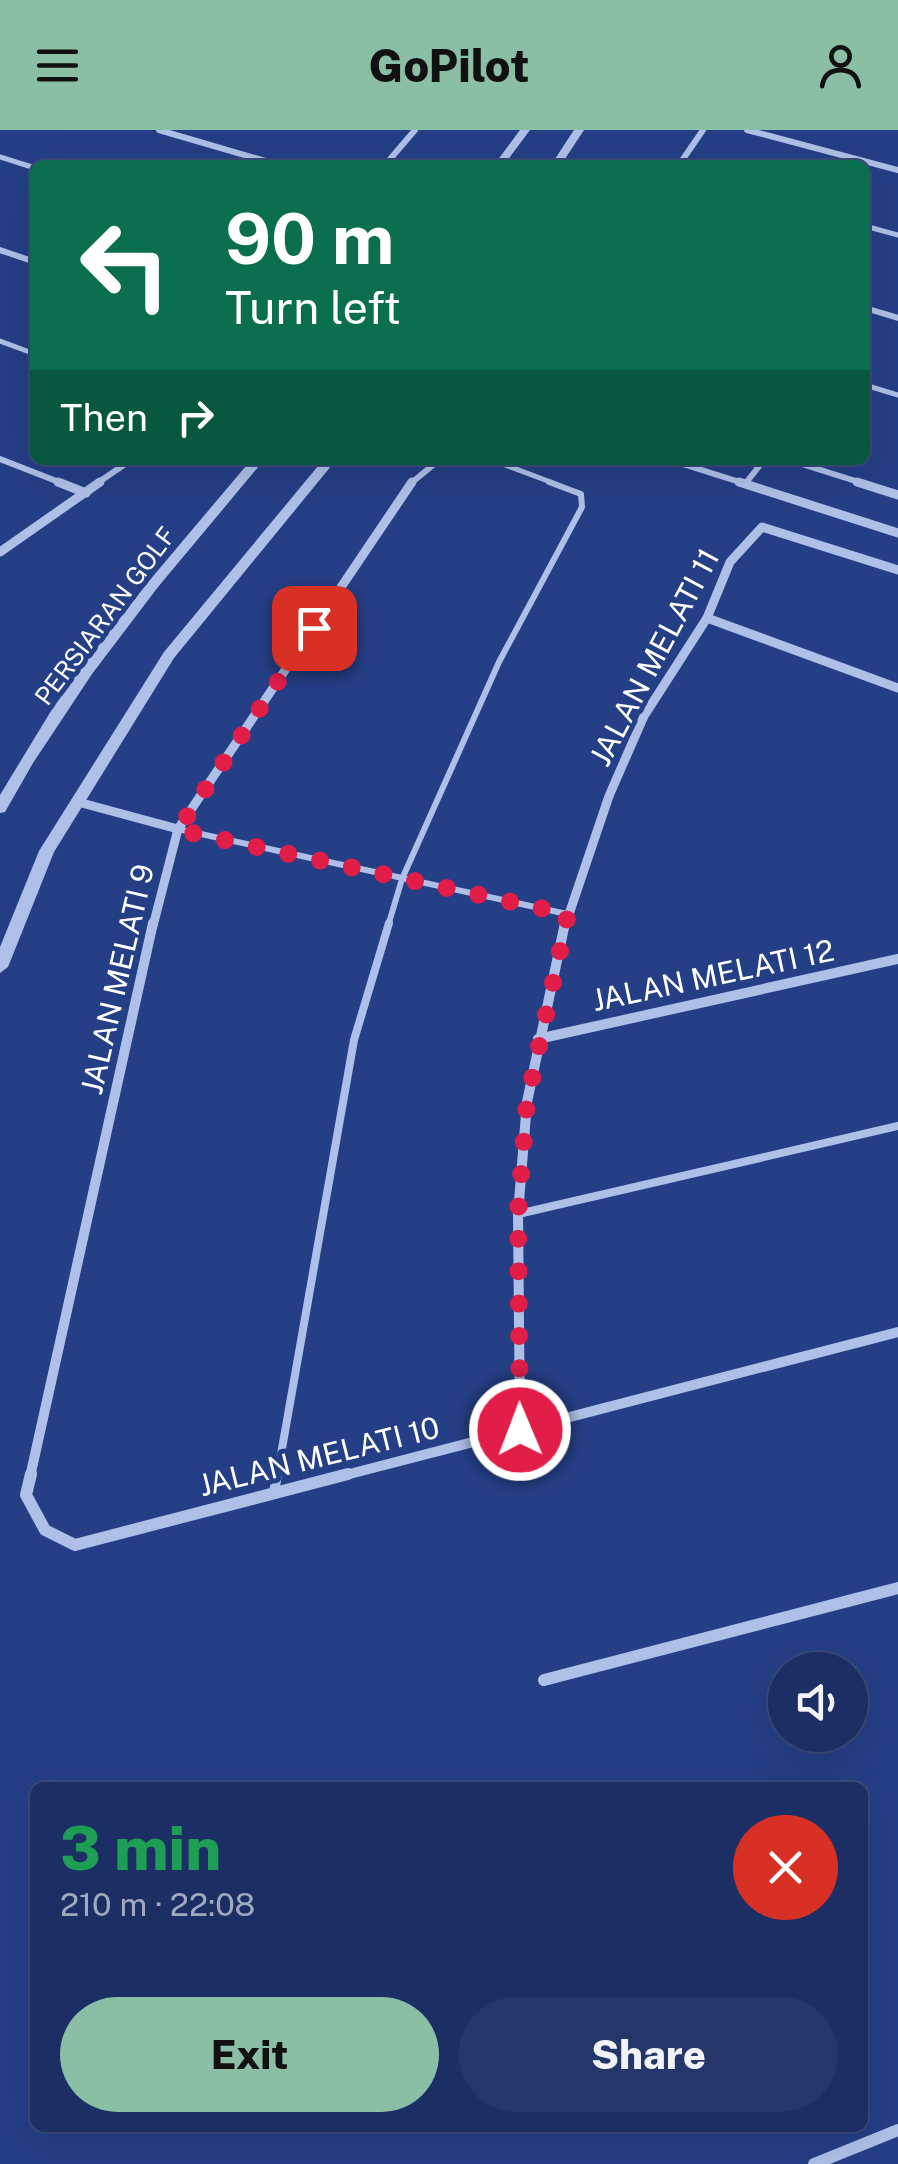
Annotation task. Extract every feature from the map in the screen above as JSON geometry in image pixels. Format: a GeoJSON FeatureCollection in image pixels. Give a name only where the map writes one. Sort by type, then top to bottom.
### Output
{"type":"FeatureCollection","features":[{"type":"Feature","properties":{"kind":"street"},"geometry":{"type":"LineString","coordinates":[[159,130],[262,160]]}},
{"type":"Feature","properties":{"kind":"street"},"geometry":{"type":"LineString","coordinates":[[389,160],[415,130]]}},
{"type":"Feature","properties":{"kind":"street"},"geometry":{"type":"LineString","coordinates":[[502,160],[525,130]]}},
{"type":"Feature","properties":{"kind":"street"},"geometry":{"type":"LineString","coordinates":[[559,160],[580,130]]}},
{"type":"Feature","properties":{"kind":"street"},"geometry":{"type":"LineString","coordinates":[[683,160],[703,130]]}},
{"type":"Feature","properties":{"kind":"street"},"geometry":{"type":"LineString","coordinates":[[747,130],[860,160]]}},
{"type":"Feature","properties":{"kind":"street"},"geometry":{"type":"LineString","coordinates":[[870,163],[898,170]]}},
{"type":"Feature","properties":{"kind":"street"},"geometry":{"type":"LineString","coordinates":[[0,250],[30,260]]}},
{"type":"Feature","properties":{"kind":"street"},"geometry":{"type":"LineString","coordinates":[[870,310],[898,318]]}},
{"type":"Feature","properties":{"kind":"street"},"geometry":{"type":"LineString","coordinates":[[0,460],[86,493]]}},
{"type":"Feature","properties":{"kind":"street"},"geometry":{"type":"LineString","coordinates":[[0,552],[125,465]]}},
{"type":"Feature","properties":{"kind":"street","name":"PERSIARAN GOLF"},"geometry":{"type":"LineString","coordinates":[[0,808],[26,760],[133,607],[254,465]]}},
{"type":"Feature","properties":{"kind":"street"},"geometry":{"type":"LineString","coordinates":[[0,967],[47,851],[169,655],[326,465]]}},
{"type":"Feature","properties":{"kind":"street","name":"JALAN MELATI 9"},"geometry":{"type":"LineString","coordinates":[[46,1530],[26,1496],[157,907],[178,830],[416,476],[432,465]]}},
{"type":"Feature","properties":{"kind":"street"},"geometry":{"type":"LineString","coordinates":[[686,465],[898,533]]}},
{"type":"Feature","properties":{"kind":"street"},"geometry":{"type":"LineString","coordinates":[[745,484],[760,465]]}},
{"type":"Feature","properties":{"kind":"street"},"geometry":{"type":"LineString","coordinates":[[805,465],[898,495]]}},
{"type":"Feature","properties":{"kind":"street","name":"JALAN MELATI 11"},"geometry":{"type":"LineString","coordinates":[[520,1430],[518,1214],[527,1102],[568,914],[609,796],[644,716],[707,618],[730,562],[762,527],[898,570]]}},
{"type":"Feature","properties":{"kind":"street"},"geometry":{"type":"LineString","coordinates":[[707,618],[898,688]]}},
{"type":"Feature","properties":{"kind":"street"},"geometry":{"type":"LineString","coordinates":[[78,802],[178,830]]}},
{"type":"Feature","properties":{"kind":"street","name":"JALAN MELATI 12"},"geometry":{"type":"LineString","coordinates":[[538,1039],[898,959]]}},
{"type":"Feature","properties":{"kind":"street","name":"JALAN MELATI 10"},"geometry":{"type":"LineString","coordinates":[[46,1530],[76,1544],[898,1332]]}},
{"type":"Feature","properties":{"kind":"street"},"geometry":{"type":"LineString","coordinates":[[544,1680],[898,1588]]}},
{"type":"Feature","properties":{"kind":"street"},"geometry":{"type":"LineString","coordinates":[[814,2164],[898,2130]]}},
{"type":"Feature","properties":{"kind":"lane"},"geometry":{"type":"LineString","coordinates":[[0,157],[30,166]]}},
{"type":"Feature","properties":{"kind":"lane"},"geometry":{"type":"LineString","coordinates":[[870,227],[898,235]]}},
{"type":"Feature","properties":{"kind":"lane"},"geometry":{"type":"LineString","coordinates":[[0,342],[30,352]]}},
{"type":"Feature","properties":{"kind":"lane"},"geometry":{"type":"LineString","coordinates":[[870,387],[898,396]]}},
{"type":"Feature","properties":{"kind":"lane"},"geometry":{"type":"LineString","coordinates":[[274,1493],[354,1040],[402,880],[498,662],[582,507],[580,494],[563,484],[507,465]]}},
{"type":"Feature","properties":{"kind":"lane"},"geometry":{"type":"LineString","coordinates":[[178,830],[568,914]]}},
{"type":"Feature","properties":{"kind":"lane"},"geometry":{"type":"LineString","coordinates":[[518,1214],[898,1126]]}},
{"type":"Feature","properties":{"kind":"route"},"geometry":{"type":"LineString","coordinates":[[314,628],[178,830],[568,914],[527,1102],[518,1214],[520,1430]]}}]}
